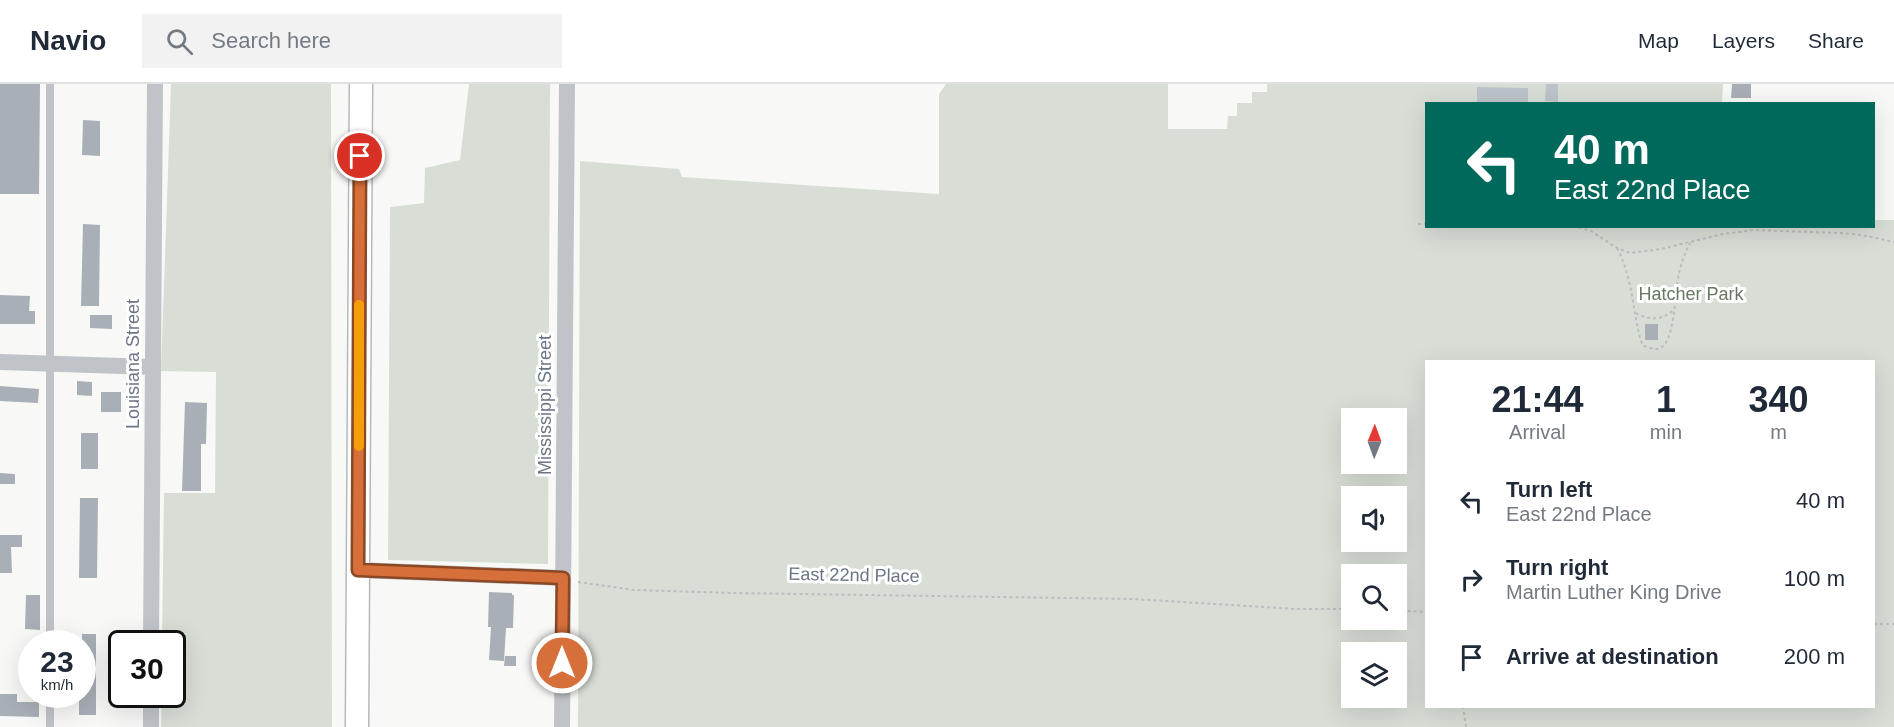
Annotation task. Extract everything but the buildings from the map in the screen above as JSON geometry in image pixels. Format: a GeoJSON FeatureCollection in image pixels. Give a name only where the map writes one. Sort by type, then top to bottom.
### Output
{"type":"FeatureCollection","features":[{"type":"Feature","properties":{"kind":"main road"},"geometry":{"type":"LineString","coordinates":[[357,727],[361,84]]}},
{"type":"Feature","properties":{"kind":"street","name":"Louisiana Street"},"geometry":{"type":"LineString","coordinates":[[151,630],[155,84]]}},
{"type":"Feature","properties":{"kind":"street","name":"Mississippi Street"},"geometry":{"type":"LineString","coordinates":[[562,727],[567,84]]}},
{"type":"Feature","properties":{"kind":"street"},"geometry":{"type":"LineString","coordinates":[[0,362],[152,367]]}},
{"type":"Feature","properties":{"kind":"street"},"geometry":{"type":"LineString","coordinates":[[358,570],[563,578]]}},
{"type":"Feature","properties":{"kind":"street"},"geometry":{"type":"LineString","coordinates":[[151,708],[151,727]]}},
{"type":"Feature","properties":{"kind":"lane"},"geometry":{"type":"LineString","coordinates":[[50,84],[50,630]]}},
{"type":"Feature","properties":{"kind":"lane"},"geometry":{"type":"LineString","coordinates":[[50,708],[50,727]]}},
{"type":"Feature","properties":{"kind":"path"},"geometry":{"type":"LineString","coordinates":[[1418,224],[1425,224]]}},
{"type":"Feature","properties":{"kind":"path"},"geometry":{"type":"LineString","coordinates":[[1580,228],[1591,231],[1617,248],[1630,253],[1754,230],[1840,233],[1894,242]]}},
{"type":"Feature","properties":{"kind":"path"},"geometry":{"type":"LineString","coordinates":[[1617,248],[1628,274],[1641,341],[1644,346],[1658,349],[1663,347],[1668,340],[1679,274],[1690,243]]}},
{"type":"Feature","properties":{"kind":"path"},"geometry":{"type":"LineString","coordinates":[[1636,313],[1651,319],[1674,310]]}},
{"type":"Feature","properties":{"kind":"path","name":"East 22nd Place"},"geometry":{"type":"LineString","coordinates":[[563,578],[634,590],[1134,599],[1288,609],[1341,609]]}},
{"type":"Feature","properties":{"kind":"path"},"geometry":{"type":"LineString","coordinates":[[1407,611],[1425,612]]}},
{"type":"Feature","properties":{"kind":"path"},"geometry":{"type":"LineString","coordinates":[[1875,624],[1894,624]]}},
{"type":"Feature","properties":{"kind":"path"},"geometry":{"type":"LineString","coordinates":[[1463,708],[1466,727]]}},
{"type":"Feature","properties":{"kind":"green space"},"geometry":{"type":"Polygon","coordinates":[[[171,84],[331,84],[332,727],[161,727],[162,708],[186,708],[186,630],[162,630],[164,493],[215,493],[216,372],[161,371],[171,84]]]}},
{"type":"Feature","properties":{"kind":"green space"},"geometry":{"type":"Polygon","coordinates":[[[469,84],[550,84],[548,564],[388,560],[390,207],[424,203],[425,168],[460,160],[469,84]]]}},
{"type":"Feature","properties":{"kind":"green space","name":"Hatcher Park"},"geometry":{"type":"Polygon","coordinates":[[[946,84],[1168,84],[1168,129],[1227,129],[1228,116],[1237,116],[1237,103],[1252,103],[1252,92],[1267,92],[1267,84],[1723,84],[1722,102],[1425,102],[1425,228],[1875,228],[1875,220],[1894,220],[1894,727],[578,727],[580,161],[679,169],[682,177],[939,194],[939,94],[946,84]]]}},
{"type":"Feature","properties":{"kind":"shaded area"},"geometry":{"type":"Polygon","coordinates":[[[1546,84],[1558,84],[1558,102],[1545,101],[1546,84]]]}},
{"type":"Feature","properties":{"kind":"shaded area"},"geometry":{"type":"Polygon","coordinates":[[[1477,87],[1528,88],[1528,102],[1477,102],[1477,87]]]}},
{"type":"Feature","properties":{"kind":"slow traffic"},"geometry":{"type":"LineString","coordinates":[[359,305],[359,446]]}},
{"type":"Feature","properties":{"kind":"route"},"geometry":{"type":"LineString","coordinates":[[360,156],[358,570],[563,578],[562,663]]}}]}
